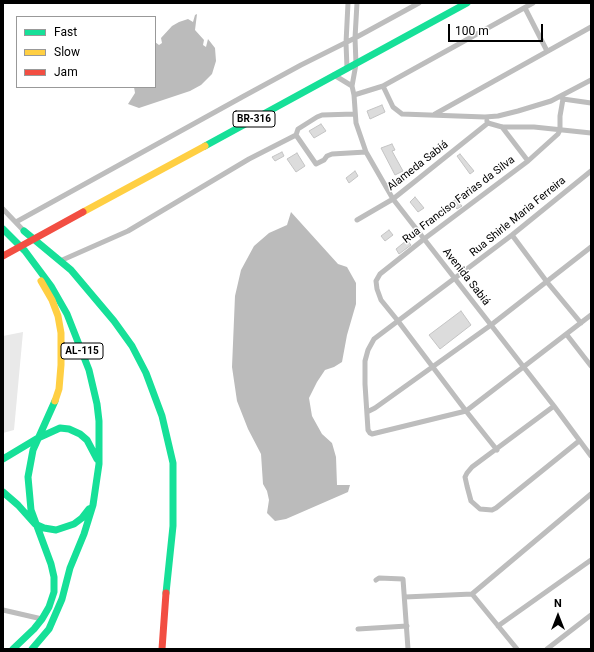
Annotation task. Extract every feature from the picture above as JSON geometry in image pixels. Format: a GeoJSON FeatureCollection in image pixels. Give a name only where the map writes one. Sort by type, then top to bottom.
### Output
{"type":"FeatureCollection","features":[{"type":"Feature","properties":{"kind":"main road","name":"BR-316"},"geometry":{"type":"LineString","coordinates":[[4,255],[467,3]]}},
{"type":"Feature","properties":{"kind":"main road"},"geometry":{"type":"LineString","coordinates":[[3,229],[25,251],[52,300],[58,316],[61,333],[59,389],[54,405],[33,450],[28,477],[31,510],[51,564],[54,577],[54,592],[49,607],[42,619],[13,649]]}},
{"type":"Feature","properties":{"kind":"main road"},"geometry":{"type":"LineString","coordinates":[[24,231],[71,270],[114,321],[132,346],[146,373],[162,416],[173,463],[174,495],[173,526],[162,649]]}},
{"type":"Feature","properties":{"kind":"main road","name":"AL-115"},"geometry":{"type":"LineString","coordinates":[[25,251],[51,286],[67,314],[89,370],[99,421],[98,479],[93,506],[84,534],[70,568],[62,599],[49,629],[32,649]]}},
{"type":"Feature","properties":{"kind":"main road"},"geometry":{"type":"LineString","coordinates":[[3,459],[38,438],[60,428],[69,429],[80,434],[87,440],[93,448],[99,464]]}},
{"type":"Feature","properties":{"kind":"main road"},"geometry":{"type":"LineString","coordinates":[[3,492],[36,524],[44,528],[56,530],[74,524],[93,506]]}},
{"type":"Feature","properties":{"kind":"street"},"geometry":{"type":"LineString","coordinates":[[347,68],[346,43],[348,3]]}},
{"type":"Feature","properties":{"kind":"street"},"geometry":{"type":"LineString","coordinates":[[334,75],[352,86],[356,64],[355,38],[358,3]]}},
{"type":"Feature","properties":{"kind":"street"},"geometry":{"type":"LineString","coordinates":[[16,222],[301,65],[346,43],[419,3]]}},
{"type":"Feature","properties":{"kind":"street"},"geometry":{"type":"LineString","coordinates":[[354,95],[383,86],[534,3]]}},
{"type":"Feature","properties":{"kind":"street"},"geometry":{"type":"LineString","coordinates":[[525,8],[547,51]]}},
{"type":"Feature","properties":{"kind":"street"},"geometry":{"type":"LineString","coordinates":[[434,114],[591,27]]}},
{"type":"Feature","properties":{"kind":"street"},"geometry":{"type":"LineString","coordinates":[[383,86],[393,107],[402,114],[485,117],[498,116],[562,98],[591,80]]}},
{"type":"Feature","properties":{"kind":"street","name":"Avenida Sabiá"},"geometry":{"type":"LineString","coordinates":[[352,86],[354,95],[354,114],[366,152],[393,199],[522,367],[554,406],[591,456]]}},
{"type":"Feature","properties":{"kind":"street"},"geometry":{"type":"LineString","coordinates":[[562,98],[591,103]]}},
{"type":"Feature","properties":{"kind":"street"},"geometry":{"type":"LineString","coordinates":[[560,130],[562,98]]}},
{"type":"Feature","properties":{"kind":"street"},"geometry":{"type":"LineString","coordinates":[[60,261],[128,231],[250,159],[296,135],[298,129],[317,117],[322,115],[354,114]]}},
{"type":"Feature","properties":{"kind":"street"},"geometry":{"type":"LineString","coordinates":[[485,117],[488,123],[502,127],[534,127],[591,133]]}},
{"type":"Feature","properties":{"kind":"street","name":"Alameda Sabiá"},"geometry":{"type":"LineString","coordinates":[[357,220],[393,199],[488,123]]}},
{"type":"Feature","properties":{"kind":"street"},"geometry":{"type":"LineString","coordinates":[[502,127],[528,160]]}},
{"type":"Feature","properties":{"kind":"street","name":"Rua Franciso Farias da Silva"},"geometry":{"type":"LineString","coordinates":[[398,321],[381,300],[376,281],[380,274],[528,160],[558,134],[560,130]]}},
{"type":"Feature","properties":{"kind":"street"},"geometry":{"type":"LineString","coordinates":[[296,135],[316,164],[324,160],[326,156],[332,154],[366,152]]}},
{"type":"Feature","properties":{"kind":"street","name":"Rua Shirle Maria Ferreira"},"geometry":{"type":"LineString","coordinates":[[367,412],[365,361],[368,350],[374,339],[512,235],[591,171]]}},
{"type":"Feature","properties":{"kind":"street"},"geometry":{"type":"LineString","coordinates":[[3,209],[24,231]]}},
{"type":"Feature","properties":{"kind":"street"},"geometry":{"type":"LineString","coordinates":[[512,235],[547,282],[581,322]]}},
{"type":"Feature","properties":{"kind":"street"},"geometry":{"type":"LineString","coordinates":[[591,247],[491,325],[376,408],[367,412],[368,430],[370,433],[466,412],[522,367],[567,335],[591,315]]}},
{"type":"Feature","properties":{"kind":"street"},"geometry":{"type":"LineString","coordinates":[[398,321],[432,368],[497,450]]}},
{"type":"Feature","properties":{"kind":"street"},"geometry":{"type":"LineString","coordinates":[[567,335],[591,366]]}},
{"type":"Feature","properties":{"kind":"street"},"geometry":{"type":"LineString","coordinates":[[554,406],[497,450],[472,467],[465,477],[471,501],[480,509],[492,510],[496,508],[579,441]]}},
{"type":"Feature","properties":{"kind":"street"},"geometry":{"type":"LineString","coordinates":[[405,597],[472,594],[591,494]]}},
{"type":"Feature","properties":{"kind":"street"},"geometry":{"type":"LineString","coordinates":[[498,626],[591,560]]}},
{"type":"Feature","properties":{"kind":"street"},"geometry":{"type":"LineString","coordinates":[[376,580],[379,578],[403,579],[408,649]]}},
{"type":"Feature","properties":{"kind":"street"},"geometry":{"type":"LineString","coordinates":[[472,594],[516,649]]}},
{"type":"Feature","properties":{"kind":"street"},"geometry":{"type":"LineString","coordinates":[[3,610],[42,619]]}},
{"type":"Feature","properties":{"kind":"street"},"geometry":{"type":"LineString","coordinates":[[547,649],[591,615]]}},
{"type":"Feature","properties":{"kind":"street"},"geometry":{"type":"LineString","coordinates":[[358,628],[407,626]]}},
{"type":"Feature","properties":{"kind":"shaded area"},"geometry":{"type":"Polygon","coordinates":[[[197,14],[195,30],[204,40],[203,45],[206,47],[208,39],[215,48],[216,61],[212,74],[201,85],[190,91],[139,108],[128,104],[135,93],[134,88],[156,88],[156,43],[159,45],[162,43],[161,38],[172,26],[179,22],[188,19],[193,22],[195,15],[197,14]]]}},
{"type":"Feature","properties":{"kind":"shaded area"},"geometry":{"type":"Polygon","coordinates":[[[291,212],[338,264],[347,267],[356,283],[356,304],[347,335],[342,362],[325,370],[309,398],[312,416],[322,434],[332,443],[336,457],[337,485],[350,485],[348,492],[286,519],[275,521],[267,513],[269,500],[267,491],[263,484],[261,454],[248,429],[237,401],[232,367],[235,296],[241,270],[254,246],[269,233],[287,225],[291,212]]]}},
{"type":"Feature","properties":{"kind":"shaded area"},"geometry":{"type":"Polygon","coordinates":[[[23,332],[14,430],[3,433],[3,336],[23,332]]]}},
{"type":"Feature","properties":{"kind":"building"},"geometry":{"type":"Polygon","coordinates":[[[382,105],[385,112],[370,119],[367,111],[382,105]]]}},
{"type":"Feature","properties":{"kind":"building"},"geometry":{"type":"Polygon","coordinates":[[[321,124],[326,131],[314,138],[309,131],[321,124]]]}},
{"type":"Feature","properties":{"kind":"building"},"geometry":{"type":"Polygon","coordinates":[[[392,144],[395,150],[392,151],[403,171],[395,175],[381,148],[392,144]]]}},
{"type":"Feature","properties":{"kind":"building"},"geometry":{"type":"Polygon","coordinates":[[[282,152],[284,156],[275,161],[272,157],[282,152]]]}},
{"type":"Feature","properties":{"kind":"building"},"geometry":{"type":"Polygon","coordinates":[[[297,153],[305,166],[296,172],[287,159],[297,153]]]}},
{"type":"Feature","properties":{"kind":"building"},"geometry":{"type":"Polygon","coordinates":[[[460,154],[474,171],[470,174],[457,156],[460,154]]]}},
{"type":"Feature","properties":{"kind":"building"},"geometry":{"type":"Polygon","coordinates":[[[355,171],[358,176],[349,183],[346,178],[355,171]]]}},
{"type":"Feature","properties":{"kind":"building"},"geometry":{"type":"Polygon","coordinates":[[[415,197],[424,208],[418,212],[410,202],[415,197]]]}},
{"type":"Feature","properties":{"kind":"building"},"geometry":{"type":"Polygon","coordinates":[[[456,199],[462,206],[457,209],[452,202],[456,199]]]}},
{"type":"Feature","properties":{"kind":"building"},"geometry":{"type":"Polygon","coordinates":[[[389,230],[393,235],[385,241],[381,236],[389,230]]]}},
{"type":"Feature","properties":{"kind":"building"},"geometry":{"type":"Polygon","coordinates":[[[407,240],[411,245],[399,254],[396,249],[407,240]]]}},
{"type":"Feature","properties":{"kind":"building"},"geometry":{"type":"Polygon","coordinates":[[[461,311],[471,325],[440,349],[429,335],[461,311]]]}},
{"type":"Feature","properties":{"kind":"traffic: fast"},"geometry":{"type":"LineString","coordinates":[[205,146],[467,3]]}},
{"type":"Feature","properties":{"kind":"traffic: fast"},"geometry":{"type":"LineString","coordinates":[[3,229],[25,251],[51,286],[67,314],[89,370],[97,404],[99,421],[99,464],[93,505],[84,534],[70,568],[62,599],[49,629],[32,649]]}},
{"type":"Feature","properties":{"kind":"traffic: fast"},"geometry":{"type":"LineString","coordinates":[[24,231],[71,270],[114,321],[132,346],[146,373],[162,416],[173,463],[173,526],[166,593]]}},
{"type":"Feature","properties":{"kind":"traffic: fast"},"geometry":{"type":"LineString","coordinates":[[13,649],[42,619],[49,607],[54,592],[54,577],[51,564],[31,510],[28,477],[33,450],[55,401]]}},
{"type":"Feature","properties":{"kind":"traffic: fast"},"geometry":{"type":"LineString","coordinates":[[3,459],[38,438],[60,428],[69,429],[80,434],[87,440],[97,459]]}},
{"type":"Feature","properties":{"kind":"traffic: fast"},"geometry":{"type":"LineString","coordinates":[[3,492],[18,505],[35,524],[44,528],[56,530],[74,524],[82,518],[89,509]]}},
{"type":"Feature","properties":{"kind":"traffic: slow"},"geometry":{"type":"LineString","coordinates":[[83,212],[205,146]]}},
{"type":"Feature","properties":{"kind":"traffic: slow"},"geometry":{"type":"LineString","coordinates":[[41,281],[52,300],[58,316],[61,333],[59,389],[55,401]]}},
{"type":"Feature","properties":{"kind":"traffic: jam"},"geometry":{"type":"LineString","coordinates":[[3,256],[83,212]]}},
{"type":"Feature","properties":{"kind":"traffic: jam"},"geometry":{"type":"LineString","coordinates":[[162,649],[166,593]]}}]}
